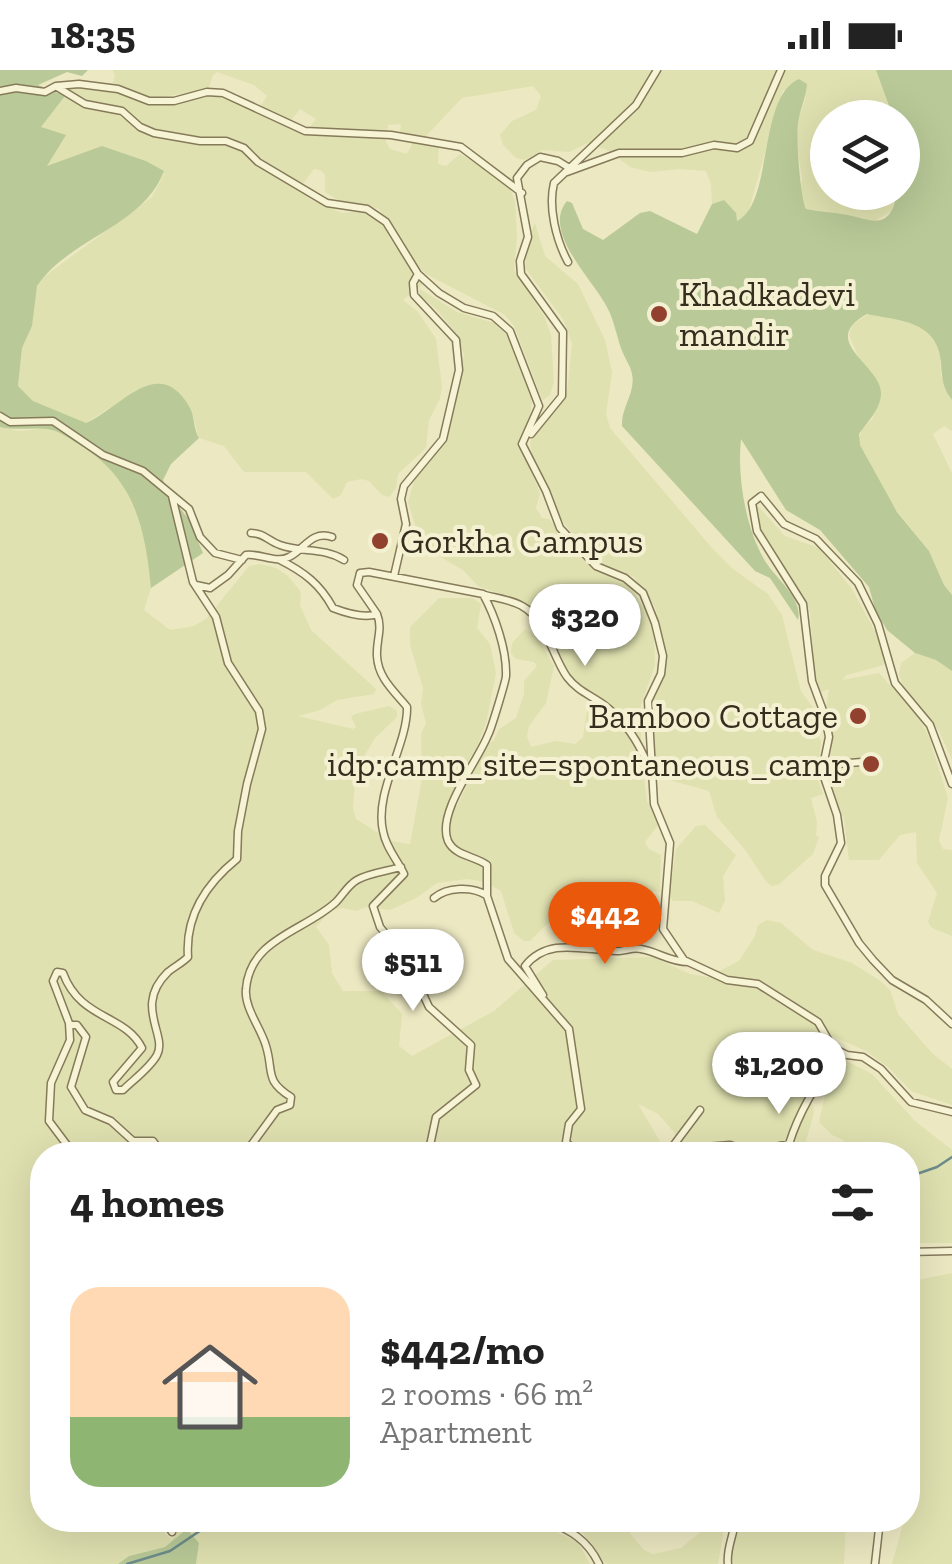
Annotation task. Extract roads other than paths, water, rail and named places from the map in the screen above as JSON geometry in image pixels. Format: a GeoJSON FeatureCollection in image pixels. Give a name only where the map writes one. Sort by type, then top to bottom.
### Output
{"type":"FeatureCollection","features":[{"type":"Feature","properties":{"kind":"street"},"geometry":{"type":"LineString","coordinates":[[568,262],[557,242],[551,194],[554,183],[636,105],[657,70]]}},
{"type":"Feature","properties":{"kind":"street"},"geometry":{"type":"LineString","coordinates":[[569,171],[619,154],[682,152],[714,145],[738,148],[750,141],[782,70]]}},
{"type":"Feature","properties":{"kind":"street"},"geometry":{"type":"LineString","coordinates":[[0,91],[16,88],[45,92],[56,86],[79,84],[118,89],[149,101],[223,93],[305,130],[443,142],[461,147],[520,192]]}},
{"type":"Feature","properties":{"kind":"street"},"geometry":{"type":"LineString","coordinates":[[56,86],[85,104],[122,111],[140,128],[154,133],[226,141],[244,148],[258,162],[327,204],[367,209],[386,222],[418,274],[464,308],[493,316],[510,331],[539,406],[522,444]]}},
{"type":"Feature","properties":{"kind":"street"},"geometry":{"type":"LineString","coordinates":[[522,444],[562,396],[563,332],[521,274],[520,262],[528,237],[517,178],[527,164],[540,157],[558,161],[569,171]]}},
{"type":"Feature","properties":{"kind":"street"},"geometry":{"type":"LineString","coordinates":[[394,576],[406,524],[401,498],[404,486],[443,439],[459,370],[456,340],[414,295],[413,283],[418,274]]}},
{"type":"Feature","properties":{"kind":"street"},"geometry":{"type":"LineString","coordinates":[[0,416],[10,422],[53,422],[104,455],[143,471],[189,509],[200,537],[215,553],[242,560]]}},
{"type":"Feature","properties":{"kind":"street"},"geometry":{"type":"LineString","coordinates":[[522,444],[560,528],[596,566],[625,578],[643,594],[655,623],[663,656],[661,674],[648,700],[652,782],[654,804],[670,843],[663,930],[688,962]]}},
{"type":"Feature","properties":{"kind":"street"},"geometry":{"type":"LineString","coordinates":[[65,1142],[49,1121],[51,1082],[70,1040],[70,1025],[53,980],[58,972],[64,973],[80,1002],[137,1038],[142,1048],[113,1082],[116,1090],[123,1090],[157,1056],[161,1042],[151,1004],[167,973],[188,957],[189,928],[196,906],[215,877],[237,859],[238,831],[262,730],[258,711],[228,662],[216,618],[194,585],[172,496]]}},
{"type":"Feature","properties":{"kind":"street"},"geometry":{"type":"LineString","coordinates":[[952,784],[930,725],[895,682],[878,624],[858,582],[816,539],[784,524],[760,496],[752,504],[757,531],[803,604],[812,681],[829,736],[822,772],[837,815],[841,844],[825,876],[825,885],[858,943],[873,960],[892,980],[926,1000],[952,1024]]}},
{"type":"Feature","properties":{"kind":"street"},"geometry":{"type":"LineString","coordinates":[[251,533],[261,533],[273,542],[297,549],[331,552],[344,560]]}},
{"type":"Feature","properties":{"kind":"street"},"geometry":{"type":"LineString","coordinates":[[280,560],[291,557],[322,534],[332,536]]}},
{"type":"Feature","properties":{"kind":"street"},"geometry":{"type":"LineString","coordinates":[[194,585],[210,588],[246,555],[254,554],[280,560],[306,574],[323,590],[333,608],[378,614]]}},
{"type":"Feature","properties":{"kind":"street"},"geometry":{"type":"LineString","coordinates":[[431,1142],[436,1117],[476,1084],[470,1070],[471,1044],[430,1007],[408,960],[380,927],[373,906],[404,874],[389,851],[380,812],[390,766],[407,722],[407,707],[386,684],[377,656],[382,624],[356,578],[369,572],[394,576],[524,606],[539,622],[568,677],[586,697],[607,706],[642,749],[652,782]]}},
{"type":"Feature","properties":{"kind":"street"},"geometry":{"type":"LineString","coordinates":[[483,594],[494,614],[505,680],[490,734],[462,782],[446,826],[450,846],[487,864],[487,896],[508,960],[569,1029],[581,1109],[569,1124],[566,1142]]}},
{"type":"Feature","properties":{"kind":"street"},"geometry":{"type":"LineString","coordinates":[[823,765],[862,762]]}},
{"type":"Feature","properties":{"kind":"street"},"geometry":{"type":"LineString","coordinates":[[253,1142],[277,1110],[290,1105],[291,1097],[278,1089],[270,1076],[266,1044],[245,990],[255,959],[277,938],[336,902],[356,880],[401,867]]}},
{"type":"Feature","properties":{"kind":"street"},"geometry":{"type":"LineString","coordinates":[[434,898],[441,892],[461,889],[481,891],[487,896]]}},
{"type":"Feature","properties":{"kind":"street"},"geometry":{"type":"LineString","coordinates":[[544,1001],[540,987],[525,966],[553,948],[636,948],[688,962],[727,980],[758,984],[818,1022],[832,1048],[863,1057],[882,1069],[912,1102],[952,1112]]}},
{"type":"Feature","properties":{"kind":"street"},"geometry":{"type":"LineString","coordinates":[[70,1025],[77,1024],[86,1037],[71,1087],[80,1105],[119,1126],[134,1141],[154,1142]]}},
{"type":"Feature","properties":{"kind":"street"},"geometry":{"type":"LineString","coordinates":[[790,1142],[798,1116],[840,1052]]}},
{"type":"Feature","properties":{"kind":"street"},"geometry":{"type":"LineString","coordinates":[[676,1142],[700,1110]]}},
{"type":"Feature","properties":{"kind":"street"},"geometry":{"type":"LineString","coordinates":[[920,1252],[952,1251]]}},
{"type":"Feature","properties":{"kind":"street"},"geometry":{"type":"LineString","coordinates":[[572,1532],[590,1546],[599,1564]]}},
{"type":"Feature","properties":{"kind":"street"},"geometry":{"type":"LineString","coordinates":[[728,1564],[726,1553],[734,1532]]}},
{"type":"Feature","properties":{"kind":"street"},"geometry":{"type":"LineString","coordinates":[[875,1564],[879,1532]]}},
{"type":"Feature","properties":{"kind":"waterway"},"geometry":{"type":"LineString","coordinates":[[920,1173],[952,1157]]}},
{"type":"Feature","properties":{"kind":"waterway"},"geometry":{"type":"LineString","coordinates":[[127,1564],[170,1551],[198,1532]]}},
{"type":"Feature","properties":{"kind":"place","name":"Khadkadevi mandir"},"geometry":{"type":"Point","coordinates":[659,314]}},
{"type":"Feature","properties":{"kind":"place","name":"Gorkha Campus"},"geometry":{"type":"Point","coordinates":[380,541]}},
{"type":"Feature","properties":{"kind":"place","name":"Bamboo Cottage"},"geometry":{"type":"Point","coordinates":[858,716]}},
{"type":"Feature","properties":{"kind":"place","name":"idp:camp_site=spontaneous_camp"},"geometry":{"type":"Point","coordinates":[871,764]}}]}
